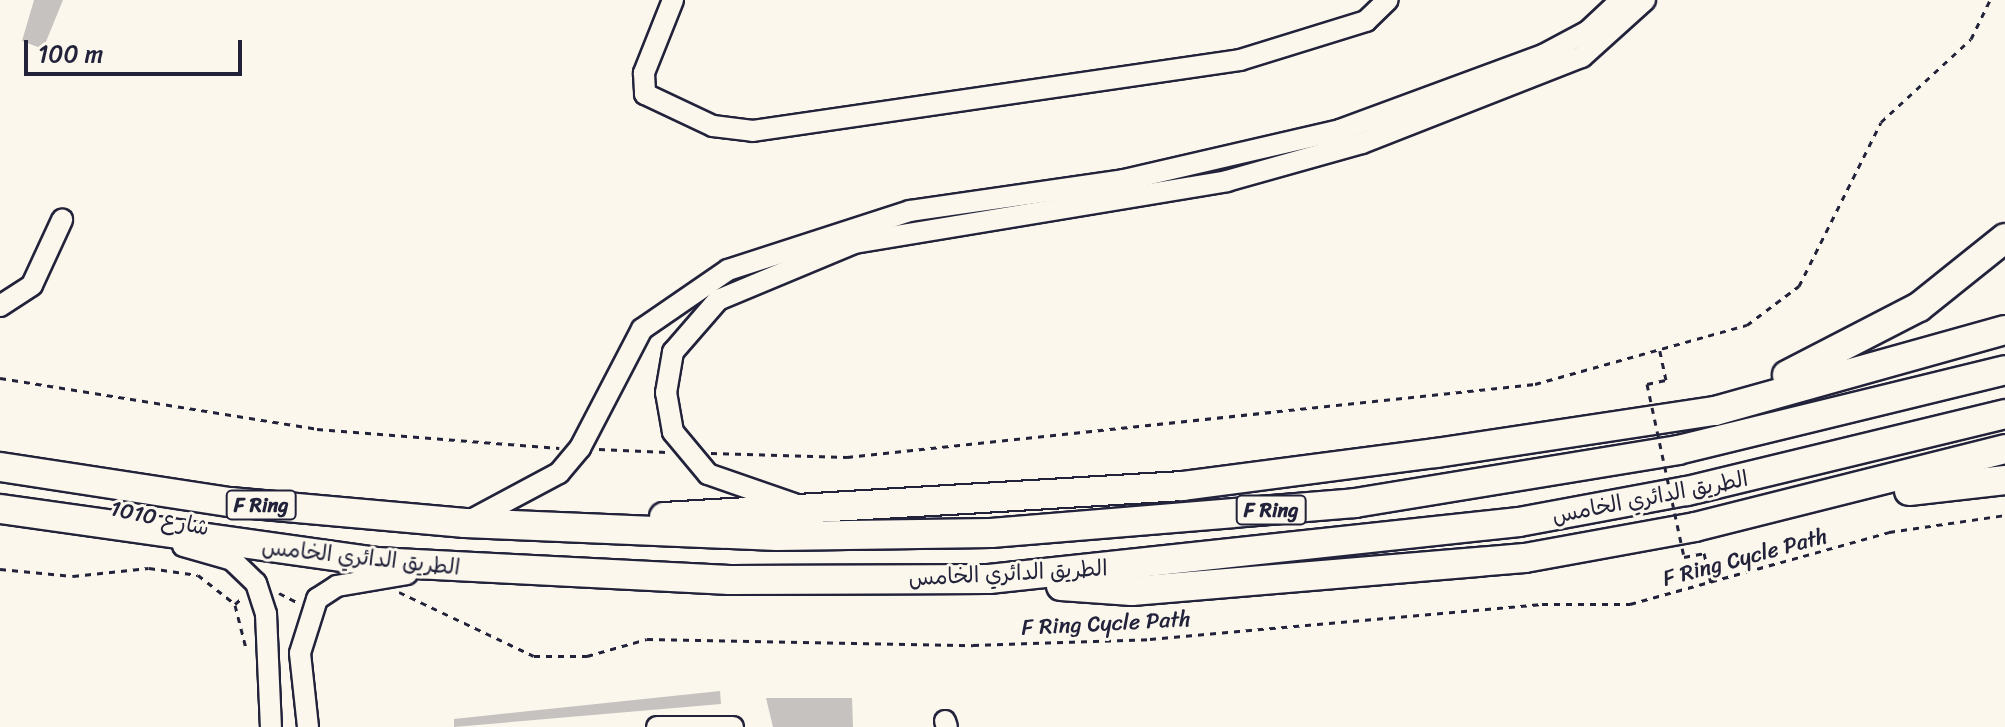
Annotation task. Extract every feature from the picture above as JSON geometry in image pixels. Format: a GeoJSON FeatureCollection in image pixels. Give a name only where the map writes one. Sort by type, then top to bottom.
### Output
{"type":"FeatureCollection","features":[{"type":"Feature","properties":{"kind":"highway"},"geometry":{"type":"LineString","coordinates":[[1596,428],[1731,394],[1834,356],[1919,307],[1994,248],[2005,231]]}},
{"type":"Feature","properties":{"kind":"highway"},"geometry":{"type":"LineString","coordinates":[[524,527],[805,507],[1182,486],[1715,411],[2005,330]]}},
{"type":"Feature","properties":{"kind":"highway","name":"الطريق الدائري الخامس"},"geometry":{"type":"LineString","coordinates":[[0,467],[230,502],[524,527],[777,536],[991,533],[1355,503],[1678,450],[2005,370]]}},
{"type":"Feature","properties":{"kind":"highway","name":"الطريق الدائري الخامس"},"geometry":{"type":"LineString","coordinates":[[0,509],[42,517],[470,568],[730,580],[989,579],[1519,522],[1702,488],[2005,414]]}},
{"type":"Feature","properties":{"kind":"highway"},"geometry":{"type":"LineString","coordinates":[[989,579],[1132,591],[1388,575],[1623,542],[1777,509],[2005,449]]}},
{"type":"Feature","properties":{"kind":"highway"},"geometry":{"type":"LineString","coordinates":[[1777,509],[2005,480]]}},
{"type":"Feature","properties":{"kind":"street"},"geometry":{"type":"LineString","coordinates":[[673,0],[644,73],[645,94],[713,126],[753,131],[1240,60],[1366,21],[1388,0]]}},
{"type":"Feature","properties":{"kind":"street"},"geometry":{"type":"LineString","coordinates":[[465,523],[532,493],[580,448],[642,329],[682,296],[910,211],[1137,178],[1340,130],[1543,55],[1588,31],[1621,0]]}},
{"type":"Feature","properties":{"kind":"street"},"geometry":{"type":"LineString","coordinates":[[805,507],[722,482],[685,452],[667,407],[673,352],[706,308],[757,268],[902,231],[1180,190],[1318,157],[1582,57],[1645,0]]}},
{"type":"Feature","properties":{"kind":"street"},"geometry":{"type":"LineString","coordinates":[[0,306],[32,285],[62,220]]}},
{"type":"Feature","properties":{"kind":"street","name":"شارع 1010"},"geometry":{"type":"LineString","coordinates":[[42,517],[195,548],[232,560],[256,583]]}},
{"type":"Feature","properties":{"kind":"street"},"geometry":{"type":"LineString","coordinates":[[308,727],[300,653],[312,610],[325,592],[367,578],[470,568]]}},
{"type":"Feature","properties":{"kind":"street"},"geometry":{"type":"LineString","coordinates":[[256,583],[266,614],[271,727]]}},
{"type":"Feature","properties":{"kind":"street"},"geometry":{"type":"LineString","coordinates":[[657,727],[733,727]]}},
{"type":"Feature","properties":{"kind":"path"},"geometry":{"type":"LineString","coordinates":[[0,378],[317,429],[580,448],[847,457],[1215,421],[1535,384],[1747,325],[1799,286],[1881,122],[1971,39],[1990,0]]}},
{"type":"Feature","properties":{"kind":"path"},"geometry":{"type":"LineString","coordinates":[[1660,350],[1666,380],[1647,384],[1684,557],[1704,553],[1711,583]]}},
{"type":"Feature","properties":{"kind":"path","name":"F Ring Cycle Path"},"geometry":{"type":"LineString","coordinates":[[388,588],[534,656],[587,656],[647,639],[973,645],[1150,639],[1542,604],[1630,604],[1889,532],[2005,515]]}},
{"type":"Feature","properties":{"kind":"path"},"geometry":{"type":"LineString","coordinates":[[0,569],[198,575],[235,604],[246,648]]}},
{"type":"Feature","properties":{"kind":"path"},"geometry":{"type":"LineString","coordinates":[[235,604],[256,583],[312,610]]}},
{"type":"Feature","properties":{"kind":"building"},"geometry":{"type":"Polygon","coordinates":[[[34,0],[63,0],[43,49],[22,41],[34,0]]]}},
{"type":"Feature","properties":{"kind":"building"},"geometry":{"type":"Polygon","coordinates":[[[720,691],[721,704],[454,727],[454,719],[720,691]]]}},
{"type":"Feature","properties":{"kind":"building"},"geometry":{"type":"Polygon","coordinates":[[[766,698],[852,698],[853,727],[773,727],[766,698]]]}}]}
